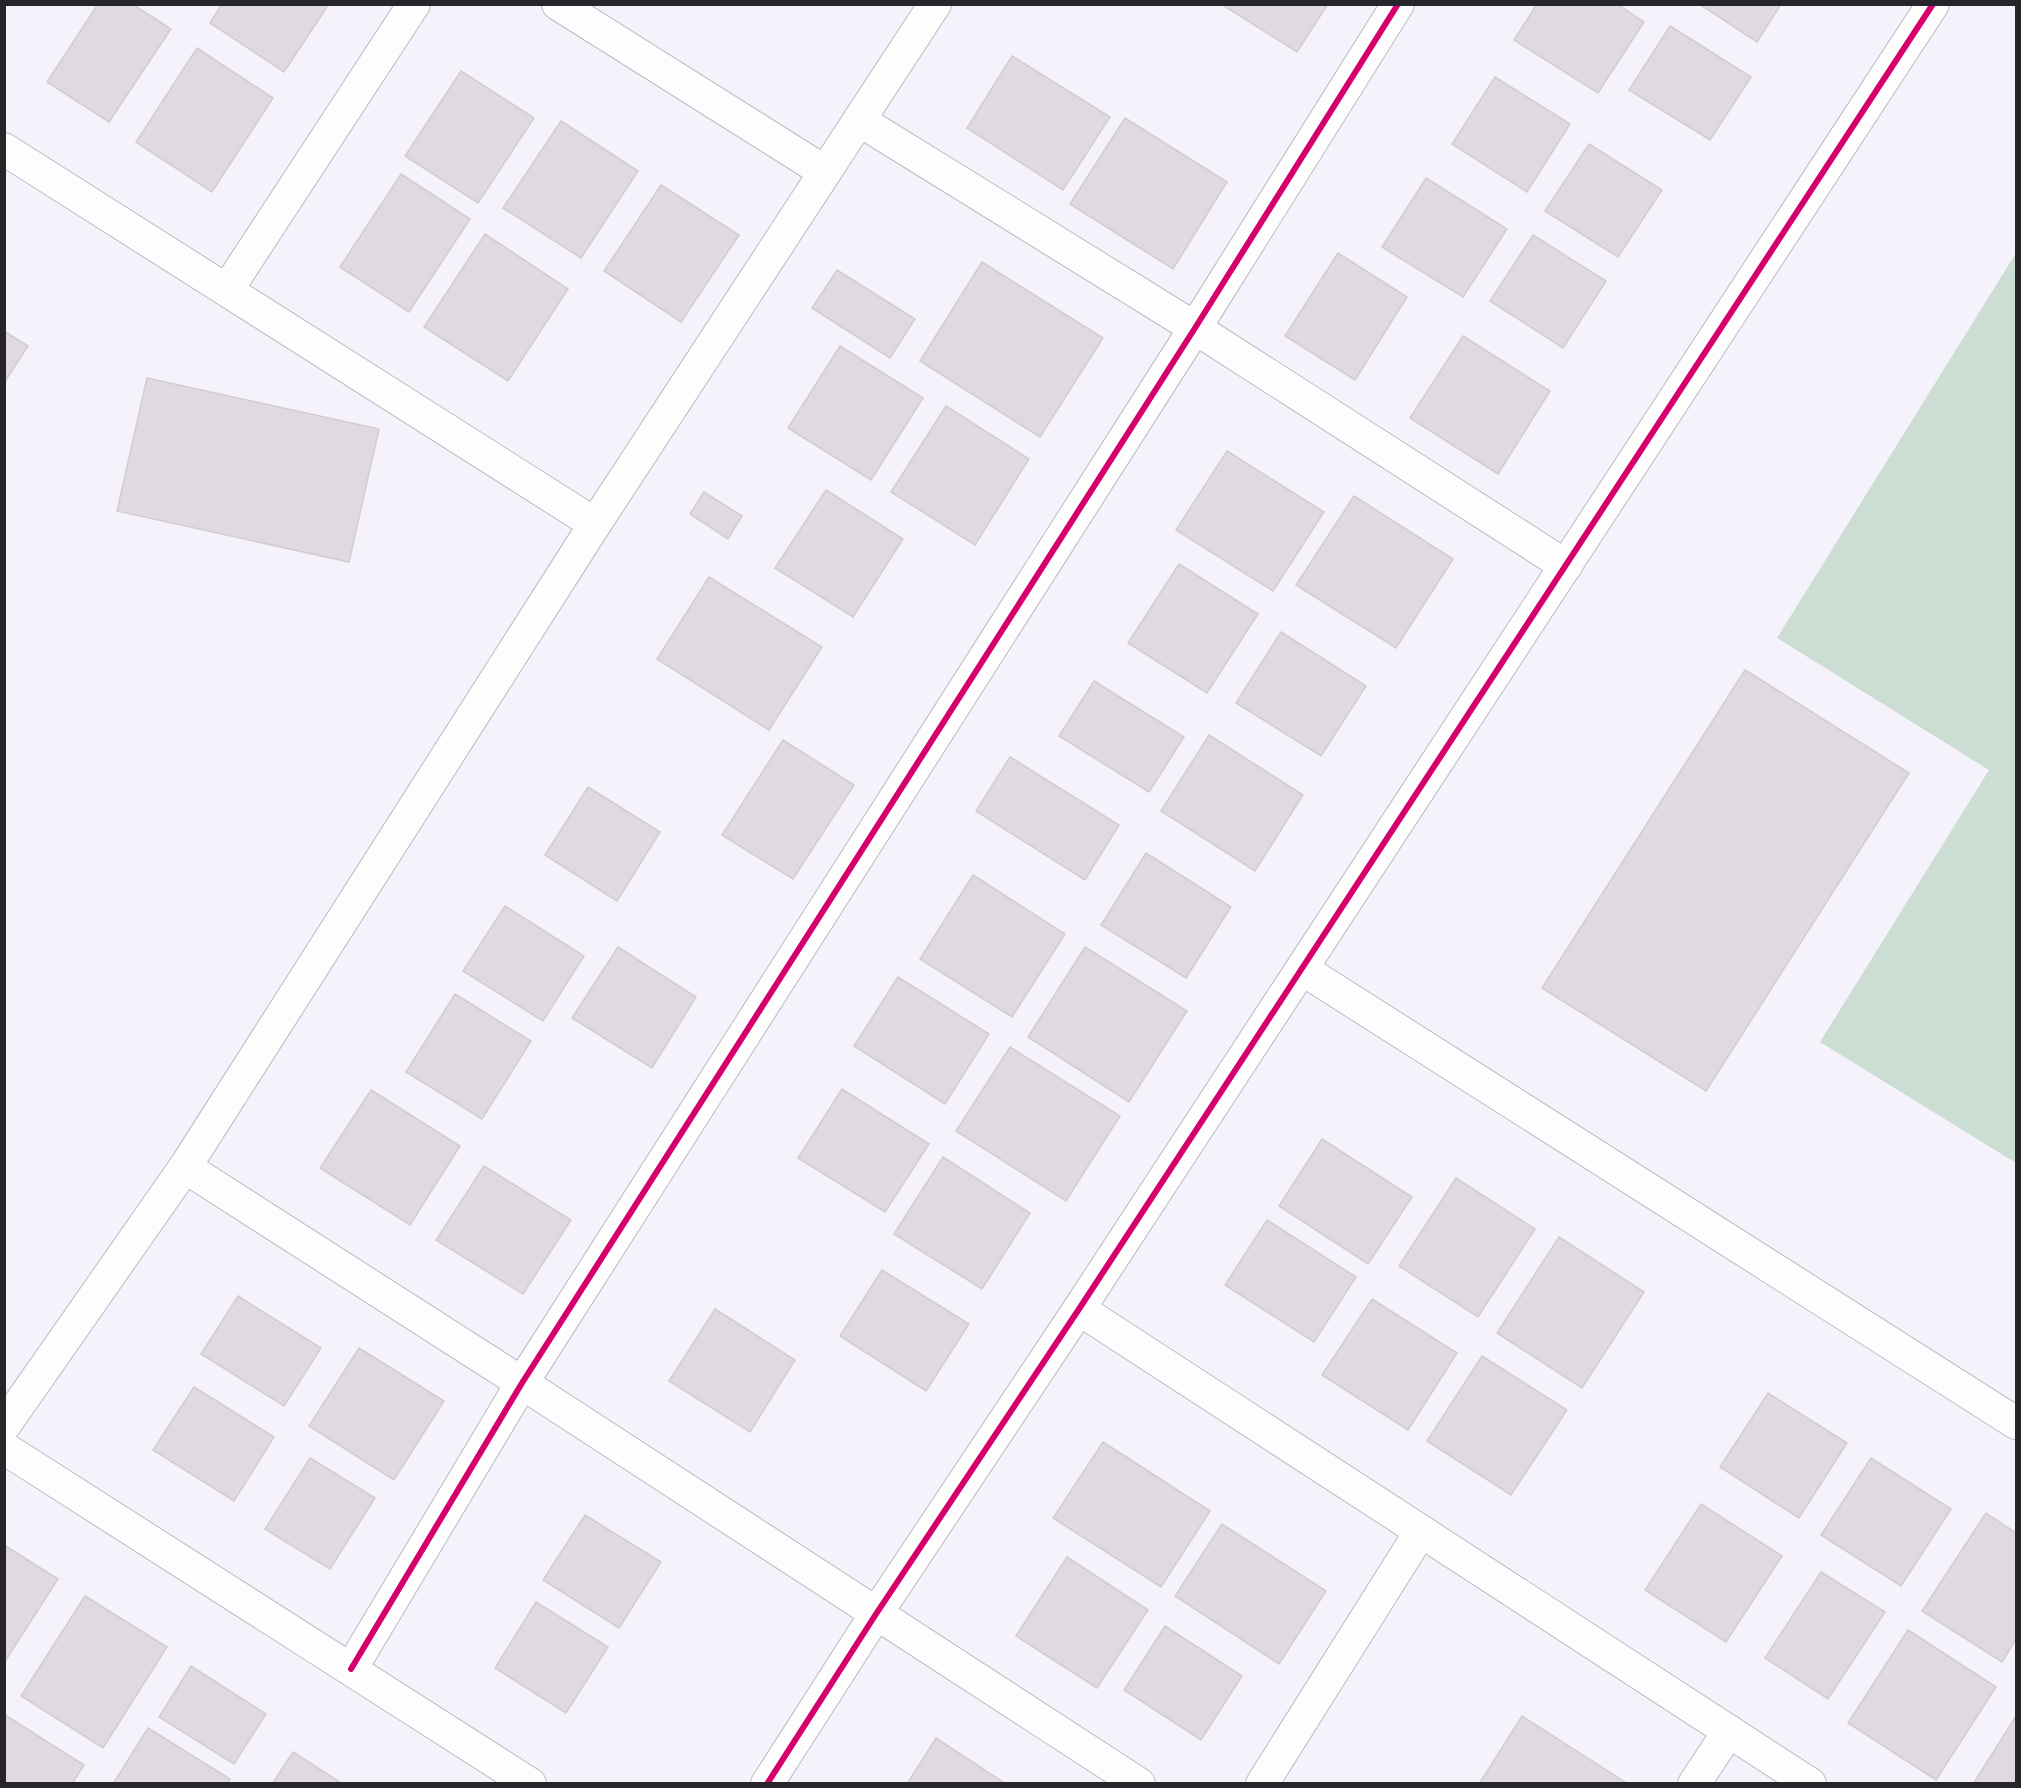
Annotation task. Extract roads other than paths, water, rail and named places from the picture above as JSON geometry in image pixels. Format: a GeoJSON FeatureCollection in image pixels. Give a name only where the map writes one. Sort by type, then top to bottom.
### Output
{"type":"FeatureCollection","features":[{"type":"Feature","properties":{"kind":"street"},"geometry":{"type":"LineString","coordinates":[[227,290],[414,4]]}},
{"type":"Feature","properties":{"kind":"street"},"geometry":{"type":"LineString","coordinates":[[558,4],[825,172]]}},
{"type":"Feature","properties":{"kind":"street"},"geometry":{"type":"LineString","coordinates":[[4,1426],[185,1167],[594,525],[935,4]]}},
{"type":"Feature","properties":{"kind":"street"},"geometry":{"type":"LineString","coordinates":[[351,1670],[522,1383],[1195,328],[1398,4]]}},
{"type":"Feature","properties":{"kind":"street"},"geometry":{"type":"LineString","coordinates":[[767,1784],[876,1614],[1079,1309],[1933,4]]}},
{"type":"Feature","properties":{"kind":"street"},"geometry":{"type":"LineString","coordinates":[[859,120],[1195,328],[1566,566]]}},
{"type":"Feature","properties":{"kind":"street"},"geometry":{"type":"LineString","coordinates":[[9,161],[227,290],[594,525]]}},
{"type":"Feature","properties":{"kind":"street"},"geometry":{"type":"LineString","coordinates":[[1302,969],[2016,1423]]}},
{"type":"Feature","properties":{"kind":"street"},"geometry":{"type":"LineString","coordinates":[[185,1167],[1139,1784]]}},
{"type":"Feature","properties":{"kind":"street"},"geometry":{"type":"LineString","coordinates":[[1079,1309],[1810,1784]]}},
{"type":"Feature","properties":{"kind":"street"},"geometry":{"type":"LineString","coordinates":[[4,1448],[530,1784]]}},
{"type":"Feature","properties":{"kind":"street"},"geometry":{"type":"LineString","coordinates":[[1262,1784],[1421,1531]]}},
{"type":"Feature","properties":{"kind":"street"},"geometry":{"type":"LineString","coordinates":[[1694,1784],[1729,1731]]}}]}
